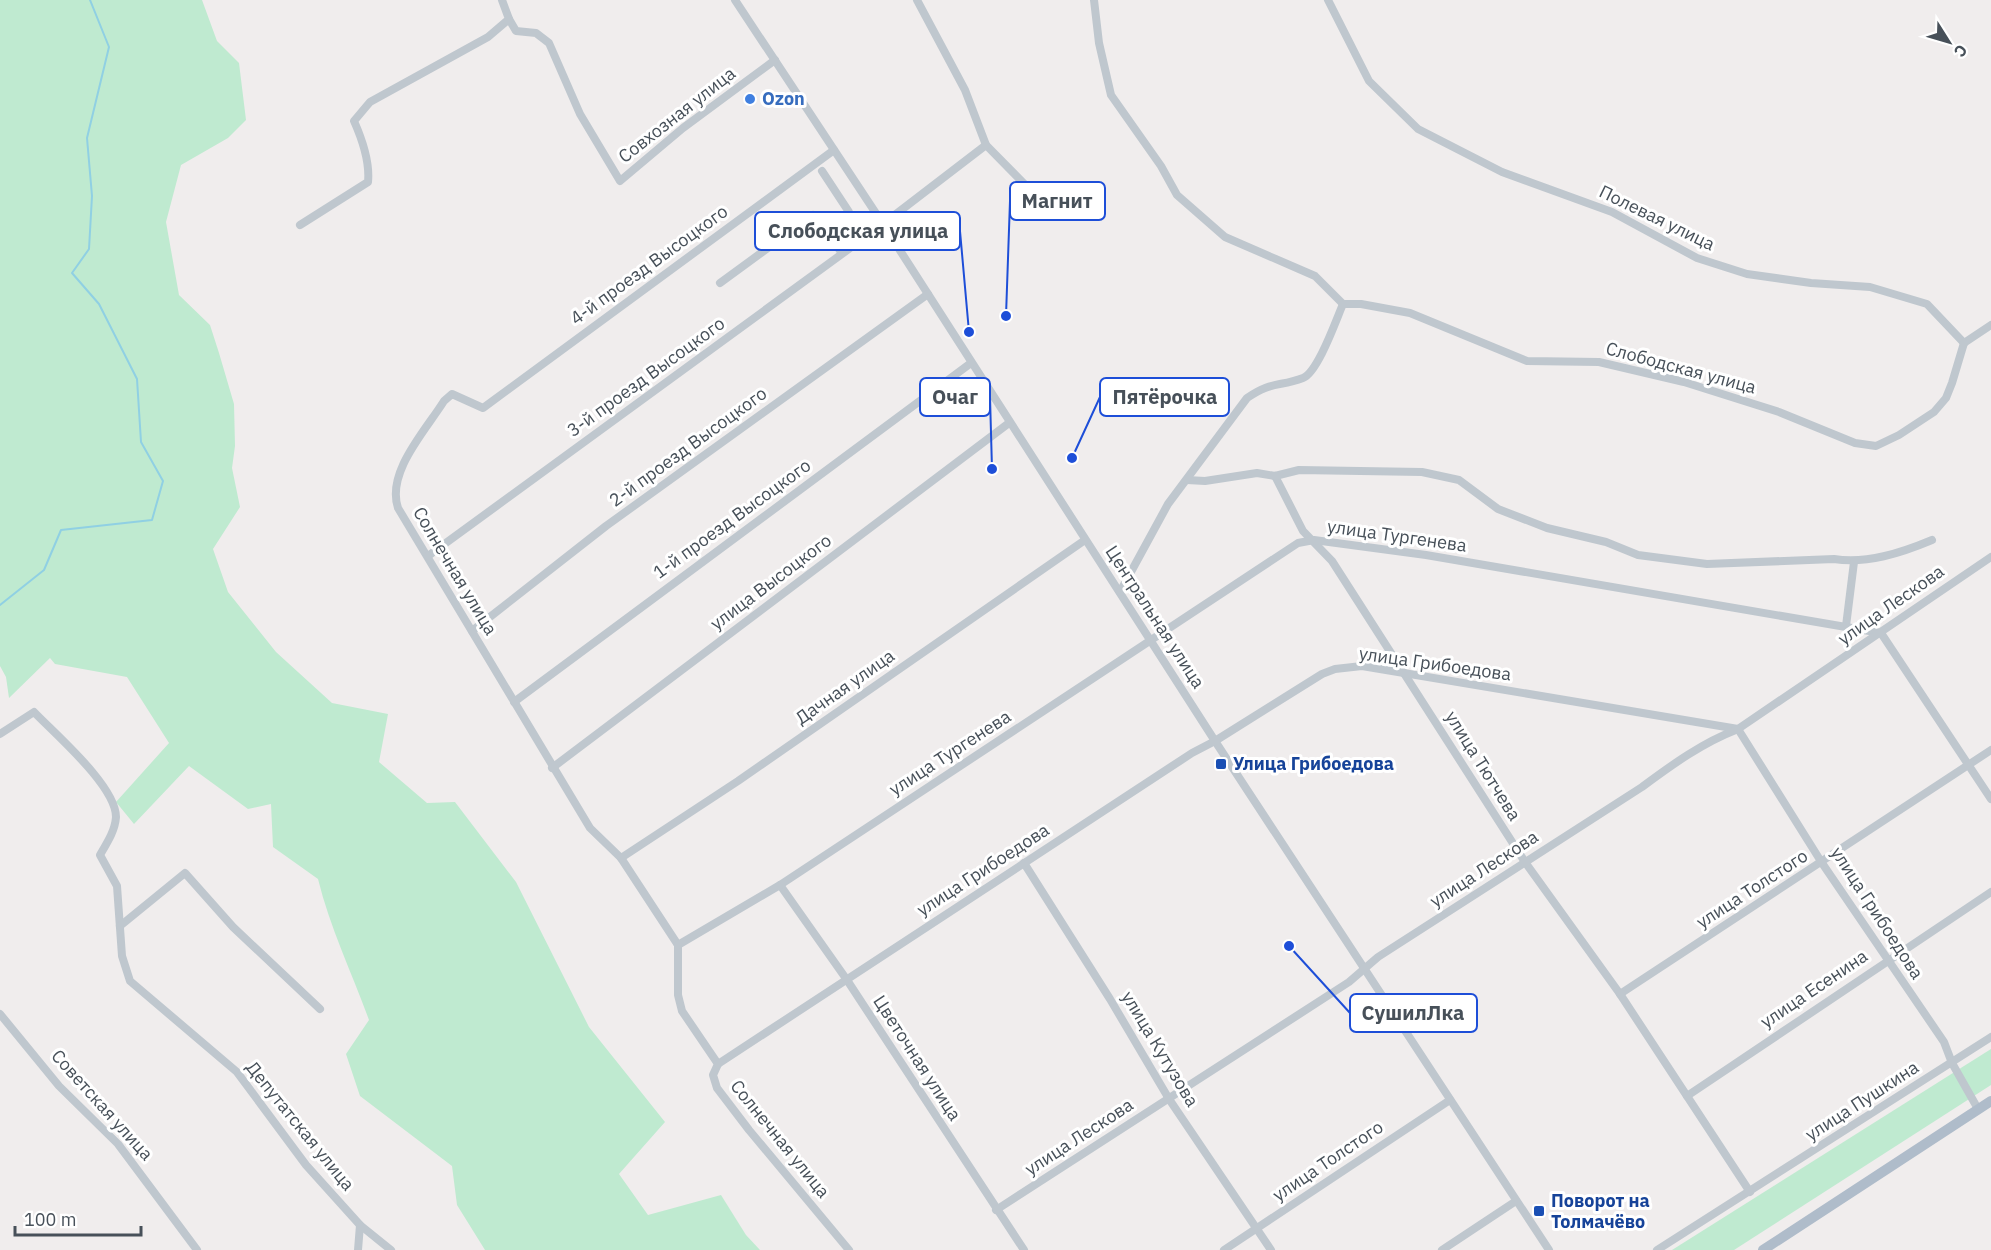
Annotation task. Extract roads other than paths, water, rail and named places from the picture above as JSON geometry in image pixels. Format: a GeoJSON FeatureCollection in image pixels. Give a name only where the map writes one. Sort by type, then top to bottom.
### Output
{"type":"FeatureCollection","features":[{"type":"Feature","properties":{"kind":"main road"},"geometry":{"type":"LineString","coordinates":[[1763,1250],[1991,1101]]}},
{"type":"Feature","properties":{"kind":"street"},"geometry":{"type":"LineString","coordinates":[[300,225],[368,182],[369,172],[363,142],[354,122],[369,102],[488,37],[509,19],[502,0]]}},
{"type":"Feature","properties":{"kind":"street","name":"Центральная улица"},"geometry":{"type":"LineString","coordinates":[[735,0],[883,224],[1215,741],[1549,1250]]}},
{"type":"Feature","properties":{"kind":"street"},"geometry":{"type":"LineString","coordinates":[[918,0],[965,90],[986,145],[1045,205]]}},
{"type":"Feature","properties":{"kind":"street"},"geometry":{"type":"LineString","coordinates":[[1094,0],[1099,43],[1111,95],[1161,166],[1178,195],[1225,237],[1315,276],[1343,304],[1315,366],[1306,378],[1264,386],[1246,398],[1168,504],[1120,592]]}},
{"type":"Feature","properties":{"kind":"street","name":"Полевая улица"},"geometry":{"type":"LineString","coordinates":[[1328,0],[1369,81],[1418,129],[1502,172],[1611,212],[1697,258],[1748,274],[1811,283],[1870,287],[1927,304],[1964,343]]}},
{"type":"Feature","properties":{"kind":"street","name":"Совхозная улица"},"geometry":{"type":"LineString","coordinates":[[509,19],[516,31],[536,33],[549,43],[580,114],[620,181],[683,128],[775,60]]}},
{"type":"Feature","properties":{"kind":"street","name":"3-й проезд Высоцкого"},"geometry":{"type":"LineString","coordinates":[[428,556],[883,224],[986,145]]}},
{"type":"Feature","properties":{"kind":"street","name":"4-й проезд Высоцкого"},"geometry":{"type":"LineString","coordinates":[[452,394],[483,408],[834,150]]}},
{"type":"Feature","properties":{"kind":"street"},"geometry":{"type":"LineString","coordinates":[[822,171],[849,212],[847,218],[826,233]]}},
{"type":"Feature","properties":{"kind":"street"},"geometry":{"type":"LineString","coordinates":[[720,283],[813,215],[842,253]]}},
{"type":"Feature","properties":{"kind":"street","name":"2-й проезд Высоцкого"},"geometry":{"type":"LineString","coordinates":[[472,631],[606,526],[928,294]]}},
{"type":"Feature","properties":{"kind":"street","name":"Слободская улица"},"geometry":{"type":"LineString","coordinates":[[1343,304],[1361,304],[1410,313],[1527,361],[1599,362],[1684,382],[1779,412],[1855,443],[1876,446],[1899,435],[1934,412],[1946,398],[1964,343]]}},
{"type":"Feature","properties":{"kind":"street"},"geometry":{"type":"LineString","coordinates":[[1964,343],[1991,325]]}},
{"type":"Feature","properties":{"kind":"street","name":"1-й проезд Высоцкого"},"geometry":{"type":"LineString","coordinates":[[513,702],[971,363]]}},
{"type":"Feature","properties":{"kind":"street","name":"Солнечная улица"},"geometry":{"type":"LineString","coordinates":[[452,394],[444,402],[404,464],[395,486],[394,496],[398,508],[552,768]]}},
{"type":"Feature","properties":{"kind":"street","name":"улица Высоцкого"},"geometry":{"type":"LineString","coordinates":[[552,768],[1009,423]]}},
{"type":"Feature","properties":{"kind":"street"},"geometry":{"type":"LineString","coordinates":[[1187,480],[1205,481],[1257,473],[1275,476],[1299,470],[1411,472],[1459,480],[1498,509],[1547,528],[1606,542],[1638,555],[1707,564],[1834,559],[1854,562],[1909,550],[1932,540]]}},
{"type":"Feature","properties":{"kind":"street","name":"улица Тютчева"},"geometry":{"type":"LineString","coordinates":[[1275,476],[1303,531],[1332,561],[1525,862],[1620,994],[1750,1192]]}},
{"type":"Feature","properties":{"kind":"street","name":"Дачная улица"},"geometry":{"type":"LineString","coordinates":[[621,858],[738,781],[1085,540]]}},
{"type":"Feature","properties":{"kind":"street","name":"улица Тургенева"},"geometry":{"type":"LineString","coordinates":[[678,945],[780,885],[1298,543],[1314,540],[1426,555],[1881,633]]}},
{"type":"Feature","properties":{"kind":"street","name":"улица Лескова"},"geometry":{"type":"LineString","coordinates":[[996,1210],[1349,982],[1364,968],[1642,787],[1675,762],[1713,739],[1738,729],[1991,557]]}},
{"type":"Feature","properties":{"kind":"street"},"geometry":{"type":"LineString","coordinates":[[1846,626],[1854,562]]}},
{"type":"Feature","properties":{"kind":"street"},"geometry":{"type":"LineString","coordinates":[[1881,633],[1991,799]]}},
{"type":"Feature","properties":{"kind":"street","name":"улица Грибоедова"},"geometry":{"type":"LineString","coordinates":[[718,1064],[1192,753],[1328,671],[1362,666],[1738,729],[1822,863],[1944,1042],[1952,1063],[1978,1109]]}},
{"type":"Feature","properties":{"kind":"street","name":"Депутатская улица"},"geometry":{"type":"LineString","coordinates":[[0,734],[34,712],[110,796],[116,815],[113,832],[100,855],[117,886],[122,956],[130,981],[237,1072],[306,1165],[360,1225],[391,1250]]}},
{"type":"Feature","properties":{"kind":"street","name":"улица Толстого"},"geometry":{"type":"LineString","coordinates":[[1620,994],[1991,750]]}},
{"type":"Feature","properties":{"kind":"street"},"geometry":{"type":"LineString","coordinates":[[552,768],[590,828],[621,858],[678,945]]}},
{"type":"Feature","properties":{"kind":"street","name":"улица Кутузова"},"geometry":{"type":"LineString","coordinates":[[1024,863],[1110,999],[1169,1099],[1271,1250]]}},
{"type":"Feature","properties":{"kind":"street"},"geometry":{"type":"LineString","coordinates":[[120,926],[185,873],[233,927],[320,1009]]}},
{"type":"Feature","properties":{"kind":"street","name":"Цветочная улица"},"geometry":{"type":"LineString","coordinates":[[780,885],[847,980],[1024,1250]]}},
{"type":"Feature","properties":{"kind":"street","name":"улица Есенина"},"geometry":{"type":"LineString","coordinates":[[1687,1096],[1991,892]]}},
{"type":"Feature","properties":{"kind":"street","name":"Солнечная улица"},"geometry":{"type":"LineString","coordinates":[[678,945],[678,996],[682,1011],[718,1064],[713,1075],[717,1088],[849,1250]]}},
{"type":"Feature","properties":{"kind":"street","name":"Советская улица"},"geometry":{"type":"LineString","coordinates":[[0,1014],[59,1086],[118,1144],[196,1250]]}},
{"type":"Feature","properties":{"kind":"street","name":"улица Пушкина"},"geometry":{"type":"LineString","coordinates":[[1657,1250],[1991,1037]]}},
{"type":"Feature","properties":{"kind":"street","name":"улица Толстого"},"geometry":{"type":"LineString","coordinates":[[1224,1250],[1450,1100]]}},
{"type":"Feature","properties":{"kind":"street"},"geometry":{"type":"LineString","coordinates":[[1442,1250],[1516,1201]]}},
{"type":"Feature","properties":{"kind":"street"},"geometry":{"type":"LineString","coordinates":[[358,1250],[360,1225]]}},
{"type":"Feature","properties":{"kind":"waterway"},"geometry":{"type":"LineString","coordinates":[[0,605],[44,570],[61,530],[152,520],[163,481],[141,442],[137,379],[99,304],[72,273],[89,249],[92,196],[87,138],[109,47],[90,0]]}},
{"type":"Feature","properties":{"kind":"place","name":"Ozon"},"geometry":{"type":"Point","coordinates":[750,99]}},
{"type":"Feature","properties":{"kind":"place","name":"Магнит"},"geometry":{"type":"Point","coordinates":[1006,316]}},
{"type":"Feature","properties":{"kind":"place","name":"Слободская улица"},"geometry":{"type":"Point","coordinates":[969,332]}},
{"type":"Feature","properties":{"kind":"place","name":"Пятёрочка"},"geometry":{"type":"Point","coordinates":[1072,458]}},
{"type":"Feature","properties":{"kind":"place","name":"Очаг"},"geometry":{"type":"Point","coordinates":[992,469]}},
{"type":"Feature","properties":{"kind":"place","name":"Улица Грибоедова"},"geometry":{"type":"Point","coordinates":[1221,764]}},
{"type":"Feature","properties":{"kind":"place","name":"СушилЛка"},"geometry":{"type":"Point","coordinates":[1289,946]}},
{"type":"Feature","properties":{"kind":"place","name":"Поворот на Толмачёво"},"geometry":{"type":"Point","coordinates":[1539,1211]}}]}
